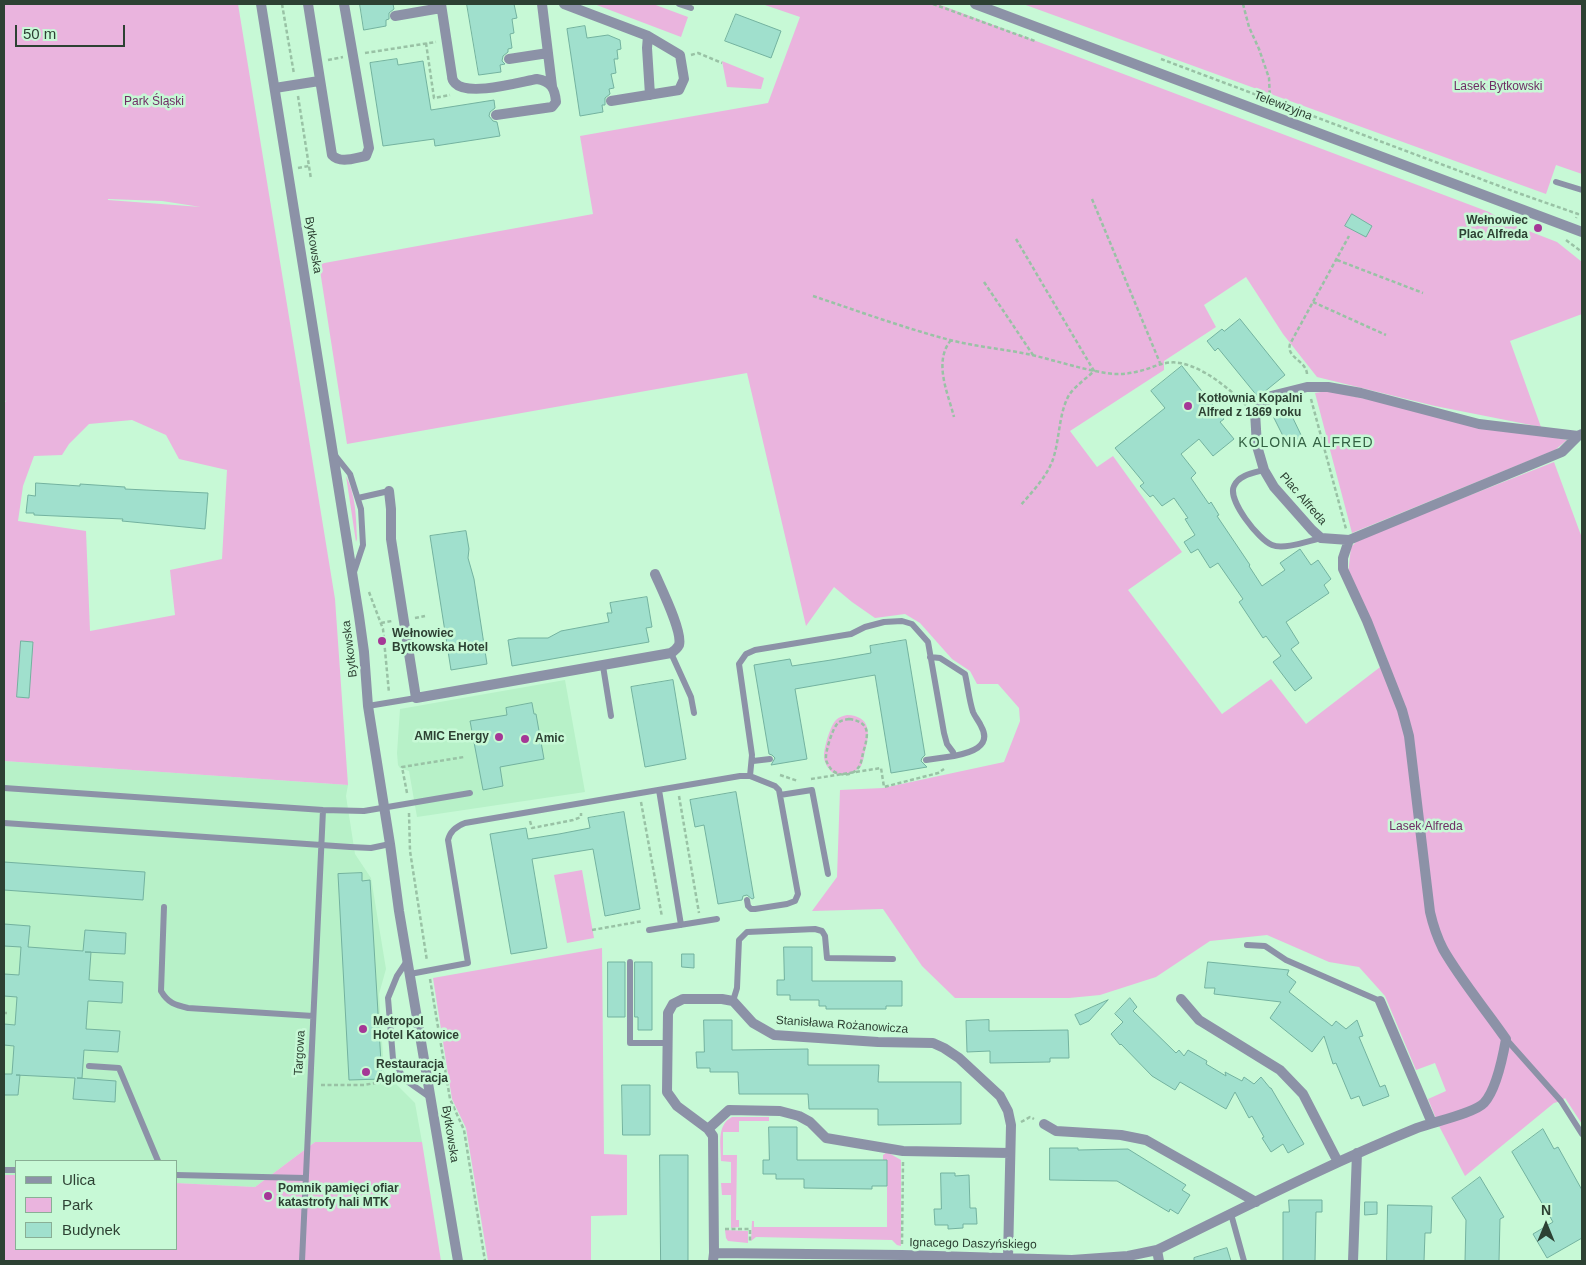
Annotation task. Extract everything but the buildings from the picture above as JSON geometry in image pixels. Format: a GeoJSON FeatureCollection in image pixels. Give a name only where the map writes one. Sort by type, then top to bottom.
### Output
{"type":"FeatureCollection","features":[{"type":"Feature","properties":{"kind":"street","name":"Bytkowska"},"geometry":{"type":"LineString","coordinates":[[261,4],[364,652],[368,706],[399,911],[458,1261]]}},
{"type":"Feature","properties":{"kind":"street"},"geometry":{"type":"LineString","coordinates":[[308,4],[332,155],[336,160],[341,161],[366,156],[369,148],[344,4]]}},
{"type":"Feature","properties":{"kind":"street"},"geometry":{"type":"LineString","coordinates":[[496,115],[552,107],[556,102],[552,86],[542,4]]}},
{"type":"Feature","properties":{"kind":"street"},"geometry":{"type":"LineString","coordinates":[[564,4],[648,36],[680,55],[684,79],[679,90],[611,101]]}},
{"type":"Feature","properties":{"kind":"street","name":"Telewizyjna"},"geometry":{"type":"LineString","coordinates":[[975,4],[1582,232]]}},
{"type":"Feature","properties":{"kind":"street"},"geometry":{"type":"LineString","coordinates":[[395,16],[441,6],[452,76],[454,83],[460,87],[477,90],[537,79],[545,80],[552,86]]}},
{"type":"Feature","properties":{"kind":"street"},"geometry":{"type":"LineString","coordinates":[[648,36],[650,95]]}},
{"type":"Feature","properties":{"kind":"street"},"geometry":{"type":"LineString","coordinates":[[509,59],[548,53]]}},
{"type":"Feature","properties":{"kind":"street"},"geometry":{"type":"LineString","coordinates":[[275,88],[319,81]]}},
{"type":"Feature","properties":{"kind":"street","name":"Plac Alfreda"},"geometry":{"type":"LineString","coordinates":[[1307,387],[1328,387],[1361,393],[1479,424],[1580,435],[1562,452],[1349,540],[1321,538],[1274,488],[1264,470],[1257,446],[1256,412],[1271,396],[1307,387]]}},
{"type":"Feature","properties":{"kind":"street"},"geometry":{"type":"LineString","coordinates":[[390,491],[392,509],[391,539],[416,698],[671,653],[676,650],[679,638],[674,619],[655,574]]}},
{"type":"Feature","properties":{"kind":"street"},"geometry":{"type":"LineString","coordinates":[[1349,540],[1343,558],[1343,569],[1367,621],[1402,710],[1409,736],[1430,912],[1435,931],[1454,965],[1506,1039]]}},
{"type":"Feature","properties":{"kind":"street"},"geometry":{"type":"LineString","coordinates":[[713,1257],[713,1136],[708,1129],[677,1106],[667,1092],[668,1013],[673,1004],[683,999],[733,1000]]}},
{"type":"Feature","properties":{"kind":"street"},"geometry":{"type":"LineString","coordinates":[[1181,999],[1198,1020],[1280,1070],[1303,1094],[1338,1162]]}},
{"type":"Feature","properties":{"kind":"street","name":"Stanisława Rożanowicza"},"geometry":{"type":"LineString","coordinates":[[733,1000],[753,1023],[774,1035],[933,1043],[959,1058],[1000,1096],[1008,1111],[1011,1125],[1008,1258]]}},
{"type":"Feature","properties":{"kind":"street"},"geometry":{"type":"LineString","coordinates":[[1380,1001],[1432,1123]]}},
{"type":"Feature","properties":{"kind":"street","name":"Ignacego Daszyńskiego"},"geometry":{"type":"LineString","coordinates":[[713,1257],[859,1258],[902,1255],[1072,1260],[1128,1256],[1157,1250],[1357,1153],[1432,1123],[1478,1108],[1486,1102],[1496,1079],[1506,1039]]}},
{"type":"Feature","properties":{"kind":"street"},"geometry":{"type":"LineString","coordinates":[[708,1129],[729,1110],[780,1111],[799,1116],[810,1122],[826,1138],[903,1151],[1010,1153]]}},
{"type":"Feature","properties":{"kind":"street"},"geometry":{"type":"LineString","coordinates":[[1044,1124],[1056,1131],[1121,1135],[1146,1140],[1256,1202]]}},
{"type":"Feature","properties":{"kind":"street"},"geometry":{"type":"LineString","coordinates":[[1353,1261],[1357,1153]]}},
{"type":"Feature","properties":{"kind":"street"},"geometry":{"type":"LineString","coordinates":[[1157,1250],[1159,1261]]}},
{"type":"Feature","properties":{"kind":"lane"},"geometry":{"type":"LineString","coordinates":[[679,4],[691,8]]}},
{"type":"Feature","properties":{"kind":"lane"},"geometry":{"type":"LineString","coordinates":[[1556,182],[1582,190]]}},
{"type":"Feature","properties":{"kind":"lane"},"geometry":{"type":"LineString","coordinates":[[333,453],[350,474],[362,516],[363,541],[352,576]]}},
{"type":"Feature","properties":{"kind":"lane"},"geometry":{"type":"LineString","coordinates":[[1264,470],[1240,479],[1233,486],[1232,494],[1242,514],[1264,540],[1273,546],[1292,546],[1321,538]]}},
{"type":"Feature","properties":{"kind":"lane"},"geometry":{"type":"LineString","coordinates":[[358,498],[390,491]]}},
{"type":"Feature","properties":{"kind":"lane"},"geometry":{"type":"LineString","coordinates":[[750,776],[753,761],[739,664],[746,654],[755,650],[851,634],[865,627],[884,622],[902,621],[912,624],[928,642],[944,733],[947,744],[953,752],[951,756]]}},
{"type":"Feature","properties":{"kind":"lane"},"geometry":{"type":"LineString","coordinates":[[671,653],[691,697],[694,713]]}},
{"type":"Feature","properties":{"kind":"lane"},"geometry":{"type":"LineString","coordinates":[[926,760],[970,753],[978,749],[983,742],[984,734],[982,727],[973,714],[965,674],[940,658],[930,657]]}},
{"type":"Feature","properties":{"kind":"lane"},"geometry":{"type":"LineString","coordinates":[[603,666],[611,716]]}},
{"type":"Feature","properties":{"kind":"lane"},"geometry":{"type":"LineString","coordinates":[[368,706],[416,698]]}},
{"type":"Feature","properties":{"kind":"lane"},"geometry":{"type":"LineString","coordinates":[[753,761],[770,759]]}},
{"type":"Feature","properties":{"kind":"lane"},"geometry":{"type":"LineString","coordinates":[[410,974],[468,963],[448,840],[454,830],[465,823],[740,776],[750,776],[775,786],[779,790],[798,894],[795,901],[787,904],[755,909],[751,909],[748,906],[747,900]]}},
{"type":"Feature","properties":{"kind":"lane"},"geometry":{"type":"LineString","coordinates":[[4,788],[322,810],[364,811],[470,793]]}},
{"type":"Feature","properties":{"kind":"lane"},"geometry":{"type":"LineString","coordinates":[[659,790],[681,925]]}},
{"type":"Feature","properties":{"kind":"lane"},"geometry":{"type":"LineString","coordinates":[[780,795],[812,790],[828,874]]}},
{"type":"Feature","properties":{"kind":"lane","name":"Targowa"},"geometry":{"type":"LineString","coordinates":[[302,1261],[322,810]]}},
{"type":"Feature","properties":{"kind":"lane"},"geometry":{"type":"LineString","coordinates":[[4,823],[321,846],[370,848],[390,844]]}},
{"type":"Feature","properties":{"kind":"lane"},"geometry":{"type":"LineString","coordinates":[[164,907],[161,991],[166,1000],[175,1005],[188,1008],[313,1016]]}},
{"type":"Feature","properties":{"kind":"lane"},"geometry":{"type":"LineString","coordinates":[[649,930],[717,920]]}},
{"type":"Feature","properties":{"kind":"lane"},"geometry":{"type":"LineString","coordinates":[[733,1000],[736,988],[739,940],[747,932],[815,928],[822,931],[825,936],[827,958],[893,958]]}},
{"type":"Feature","properties":{"kind":"lane"},"geometry":{"type":"LineString","coordinates":[[1247,944],[1265,946],[1286,960],[1380,1001]]}},
{"type":"Feature","properties":{"kind":"lane"},"geometry":{"type":"LineString","coordinates":[[407,962],[388,998],[393,1059],[404,1079],[432,1099]]}},
{"type":"Feature","properties":{"kind":"lane"},"geometry":{"type":"LineString","coordinates":[[630,962],[630,1043],[667,1042]]}},
{"type":"Feature","properties":{"kind":"lane"},"geometry":{"type":"LineString","coordinates":[[1506,1039],[1560,1101],[1582,1134]]}},
{"type":"Feature","properties":{"kind":"lane"},"geometry":{"type":"LineString","coordinates":[[89,1066],[119,1068],[158,1160]]}},
{"type":"Feature","properties":{"kind":"lane"},"geometry":{"type":"LineString","coordinates":[[178,1175],[305,1178]]}},
{"type":"Feature","properties":{"kind":"lane"},"geometry":{"type":"LineString","coordinates":[[1231,1214],[1244,1261]]}},
{"type":"Feature","properties":{"kind":"path"},"geometry":{"type":"LineString","coordinates":[[1244,4],[1249,26],[1268,78],[1270,100]]}},
{"type":"Feature","properties":{"kind":"path"},"geometry":{"type":"LineString","coordinates":[[317,62],[446,40]]}},
{"type":"Feature","properties":{"kind":"path"},"geometry":{"type":"LineString","coordinates":[[426,43],[434,98],[451,95],[460,87]]}},
{"type":"Feature","properties":{"kind":"path"},"geometry":{"type":"LineString","coordinates":[[304,167],[309,166]]}},
{"type":"Feature","properties":{"kind":"path"},"geometry":{"type":"LineString","coordinates":[[1461,172],[1578,214]]}},
{"type":"Feature","properties":{"kind":"path"},"geometry":{"type":"LineString","coordinates":[[1092,199],[1160,363]]}},
{"type":"Feature","properties":{"kind":"path"},"geometry":{"type":"LineString","coordinates":[[1349,236],[1289,348],[1291,353],[1307,369],[1307,387],[1349,540]]}},
{"type":"Feature","properties":{"kind":"path"},"geometry":{"type":"LineString","coordinates":[[1016,239],[1094,370]]}},
{"type":"Feature","properties":{"kind":"path"},"geometry":{"type":"LineString","coordinates":[[1568,241],[1582,252]]}},
{"type":"Feature","properties":{"kind":"path"},"geometry":{"type":"LineString","coordinates":[[1336,260],[1423,293]]}},
{"type":"Feature","properties":{"kind":"path"},"geometry":{"type":"LineString","coordinates":[[984,282],[1033,355]]}},
{"type":"Feature","properties":{"kind":"path"},"geometry":{"type":"LineString","coordinates":[[812,296],[951,340],[1033,355],[1066,365],[1123,374],[1141,371],[1160,363],[1179,363],[1216,379],[1256,412]]}},
{"type":"Feature","properties":{"kind":"path"},"geometry":{"type":"LineString","coordinates":[[1313,302],[1386,335]]}},
{"type":"Feature","properties":{"kind":"path"},"geometry":{"type":"LineString","coordinates":[[951,340],[944,348],[942,360],[954,418]]}},
{"type":"Feature","properties":{"kind":"path"},"geometry":{"type":"LineString","coordinates":[[1020,506],[1037,486],[1051,464],[1057,448],[1063,411],[1070,394],[1094,370]]}},
{"type":"Feature","properties":{"kind":"path"},"geometry":{"type":"LineString","coordinates":[[367,585],[381,623],[384,638],[390,702]]}},
{"type":"Feature","properties":{"kind":"path"},"geometry":{"type":"LineString","coordinates":[[416,618],[425,616]]}},
{"type":"Feature","properties":{"kind":"path"},"geometry":{"type":"LineString","coordinates":[[381,623],[390,622]]}},
{"type":"Feature","properties":{"kind":"path"},"geometry":{"type":"LineString","coordinates":[[849,719],[855,720],[864,726],[867,738],[858,768],[851,773],[845,774],[839,774],[832,770],[825,757],[837,723],[849,719]]}},
{"type":"Feature","properties":{"kind":"path"},"geometry":{"type":"LineString","coordinates":[[808,780],[881,768],[884,786],[938,772],[949,766],[951,756]]}},
{"type":"Feature","properties":{"kind":"path"},"geometry":{"type":"LineString","coordinates":[[464,757],[402,767],[410,820],[410,851],[449,1098],[464,1130],[485,1261]]}},
{"type":"Feature","properties":{"kind":"path"},"geometry":{"type":"LineString","coordinates":[[774,774],[798,781]]}},
{"type":"Feature","properties":{"kind":"path"},"geometry":{"type":"LineString","coordinates":[[640,793],[662,918]]}},
{"type":"Feature","properties":{"kind":"path"},"geometry":{"type":"LineString","coordinates":[[679,794],[699,913]]}},
{"type":"Feature","properties":{"kind":"path"},"geometry":{"type":"LineString","coordinates":[[592,930],[642,922]]}},
{"type":"Feature","properties":{"kind":"path"},"geometry":{"type":"LineString","coordinates":[[310,1085],[364,1085],[396,1080]]}},
{"type":"Feature","properties":{"kind":"path"},"geometry":{"type":"LineString","coordinates":[[1024,1121],[1030,1117]]}},
{"type":"Feature","properties":{"kind":"path"},"geometry":{"type":"LineString","coordinates":[[902,1255],[903,1151]]}},
{"type":"Feature","properties":{"kind":"path"},"geometry":{"type":"LineString","coordinates":[[723,1229],[750,1229],[750,1244]]}},
{"type":"Feature","properties":{"kind":"shaded area"},"geometry":{"type":"Polygon","coordinates":[[[565,680],[585,792],[417,817],[409,771],[400,768],[398,765],[400,709],[565,680]]]}},
{"type":"Feature","properties":{"kind":"shaded area"},"geometry":{"type":"Polygon","coordinates":[[[4,761],[348,785],[346,796],[355,854],[371,878],[386,969],[379,994],[384,1072],[415,1103],[422,1142],[315,1142],[255,1187],[178,1183],[178,1160],[15,1160],[15,1175],[4,1175],[4,761]]]}},
{"type":"Feature","properties":{"kind":"green space","name":"Park Śląski"},"geometry":{"type":"Polygon","coordinates":[[[4,4],[238,4],[335,599],[348,785],[4,761],[4,403],[7,400],[4,402],[4,4]],[[108,200],[201,207],[162,201],[108,200]],[[132,420],[89,424],[69,444],[62,455],[34,456],[23,486],[18,521],[86,531],[90,631],[175,615],[170,570],[222,559],[227,470],[179,459],[166,435],[132,420]]]}},
{"type":"Feature","properties":{"kind":"green space"},"geometry":{"type":"Polygon","coordinates":[[[594,4],[653,4],[688,17],[681,37],[594,4]]]}},
{"type":"Feature","properties":{"kind":"green space","name":"Lasek Alfreda"},"geometry":{"type":"Polygon","coordinates":[[[762,4],[938,4],[1489,212],[1508,223],[1557,242],[1582,262],[1582,314],[1510,341],[1541,427],[1435,406],[1317,377],[1283,334],[1246,277],[1204,305],[1216,327],[1164,361],[1164,370],[1070,431],[1097,467],[1113,456],[1182,552],[1128,590],[1222,714],[1271,679],[1306,724],[1388,661],[1371,619],[1348,574],[1351,547],[1359,539],[1554,462],[1582,538],[1582,1124],[1565,1098],[1554,1103],[1465,1176],[1439,1126],[1428,1099],[1446,1091],[1435,1063],[1416,1070],[1385,996],[1359,967],[1329,962],[1267,935],[1210,941],[1156,977],[1100,995],[1069,998],[955,998],[922,966],[883,909],[812,911],[837,877],[840,790],[883,788],[1004,762],[1020,721],[1019,708],[998,684],[977,684],[970,671],[952,659],[920,623],[905,614],[875,618],[834,587],[806,626],[747,373],[347,444],[319,264],[593,214],[580,136],[768,103],[800,17],[762,4]]]}},
{"type":"Feature","properties":{"kind":"green space","name":"Lasek Bytkowski"},"geometry":{"type":"Polygon","coordinates":[[[1023,4],[1582,4],[1582,174],[1556,165],[1546,194],[1023,4]]]}},
{"type":"Feature","properties":{"kind":"green space"},"geometry":{"type":"Polygon","coordinates":[[[722,61],[764,78],[761,89],[727,87],[722,61]]]}},
{"type":"Feature","properties":{"kind":"green space"},"geometry":{"type":"Polygon","coordinates":[[[1327,391],[1567,440],[1555,450],[1352,533],[1315,393],[1327,391]]]}},
{"type":"Feature","properties":{"kind":"green space"},"geometry":{"type":"Polygon","coordinates":[[[346,476],[352,491],[355,507],[356,542],[346,476]]]}},
{"type":"Feature","properties":{"kind":"green space"},"geometry":{"type":"Polygon","coordinates":[[[847,715],[855,716],[865,722],[868,738],[861,766],[856,771],[840,775],[831,771],[824,756],[834,723],[838,718],[847,715]]]}},
{"type":"Feature","properties":{"kind":"green space"},"geometry":{"type":"Polygon","coordinates":[[[582,870],[594,938],[567,943],[554,875],[582,870]]]}},
{"type":"Feature","properties":{"kind":"green space"},"geometry":{"type":"Polygon","coordinates":[[[602,948],[604,1154],[627,1155],[627,1215],[591,1216],[591,1261],[488,1261],[466,1128],[452,1099],[433,978],[602,948]]]}},
{"type":"Feature","properties":{"kind":"green space"},"geometry":{"type":"Polygon","coordinates":[[[732,1117],[769,1117],[769,1121],[739,1121],[739,1132],[723,1132],[723,1155],[737,1155],[736,1220],[739,1220],[739,1227],[731,1228],[731,1195],[722,1195],[721,1183],[731,1183],[731,1162],[721,1161],[720,1136],[724,1125],[732,1117]]]}},
{"type":"Feature","properties":{"kind":"green space"},"geometry":{"type":"Polygon","coordinates":[[[315,1142],[422,1142],[441,1261],[4,1261],[4,1175],[15,1175],[15,1250],[178,1250],[178,1183],[255,1187],[315,1142]]]}},
{"type":"Feature","properties":{"kind":"green space"},"geometry":{"type":"Polygon","coordinates":[[[887,1152],[901,1160],[901,1246],[892,1240],[756,1237],[751,1241],[752,1221],[754,1221],[754,1227],[887,1227],[887,1161],[883,1160],[883,1155],[887,1152]]]}},
{"type":"Feature","properties":{"kind":"green space"},"geometry":{"type":"Polygon","coordinates":[[[725,1230],[748,1231],[748,1243],[728,1241],[725,1230]]]}},
{"type":"Feature","properties":{"kind":"place","name":"Wełnowiec Plac Alfreda"},"geometry":{"type":"Point","coordinates":[1538,228]}},
{"type":"Feature","properties":{"kind":"place","name":"Kotłownia Kopalni Alfred z 1869 roku"},"geometry":{"type":"Point","coordinates":[1188,406]}},
{"type":"Feature","properties":{"kind":"place","name":"Wełnowiec Bytkowska Hotel"},"geometry":{"type":"Point","coordinates":[382,641]}},
{"type":"Feature","properties":{"kind":"place","name":"AMIC Energy"},"geometry":{"type":"Point","coordinates":[499,737]}},
{"type":"Feature","properties":{"kind":"place","name":"Amic"},"geometry":{"type":"Point","coordinates":[525,739]}},
{"type":"Feature","properties":{"kind":"place","name":"Metropol Hotel Katowice"},"geometry":{"type":"Point","coordinates":[363,1029]}},
{"type":"Feature","properties":{"kind":"place","name":"Restauracja Aglomeracja"},"geometry":{"type":"Point","coordinates":[366,1072]}},
{"type":"Feature","properties":{"kind":"place","name":"Pomnik pamięci ofiar katastrofy hali MTK"},"geometry":{"type":"Point","coordinates":[268,1196]}},
{"type":"Feature","properties":{"kind":"district","name":"KOLONIA ALFRED"},"geometry":{"type":"Point","coordinates":[1306,443]}}]}
